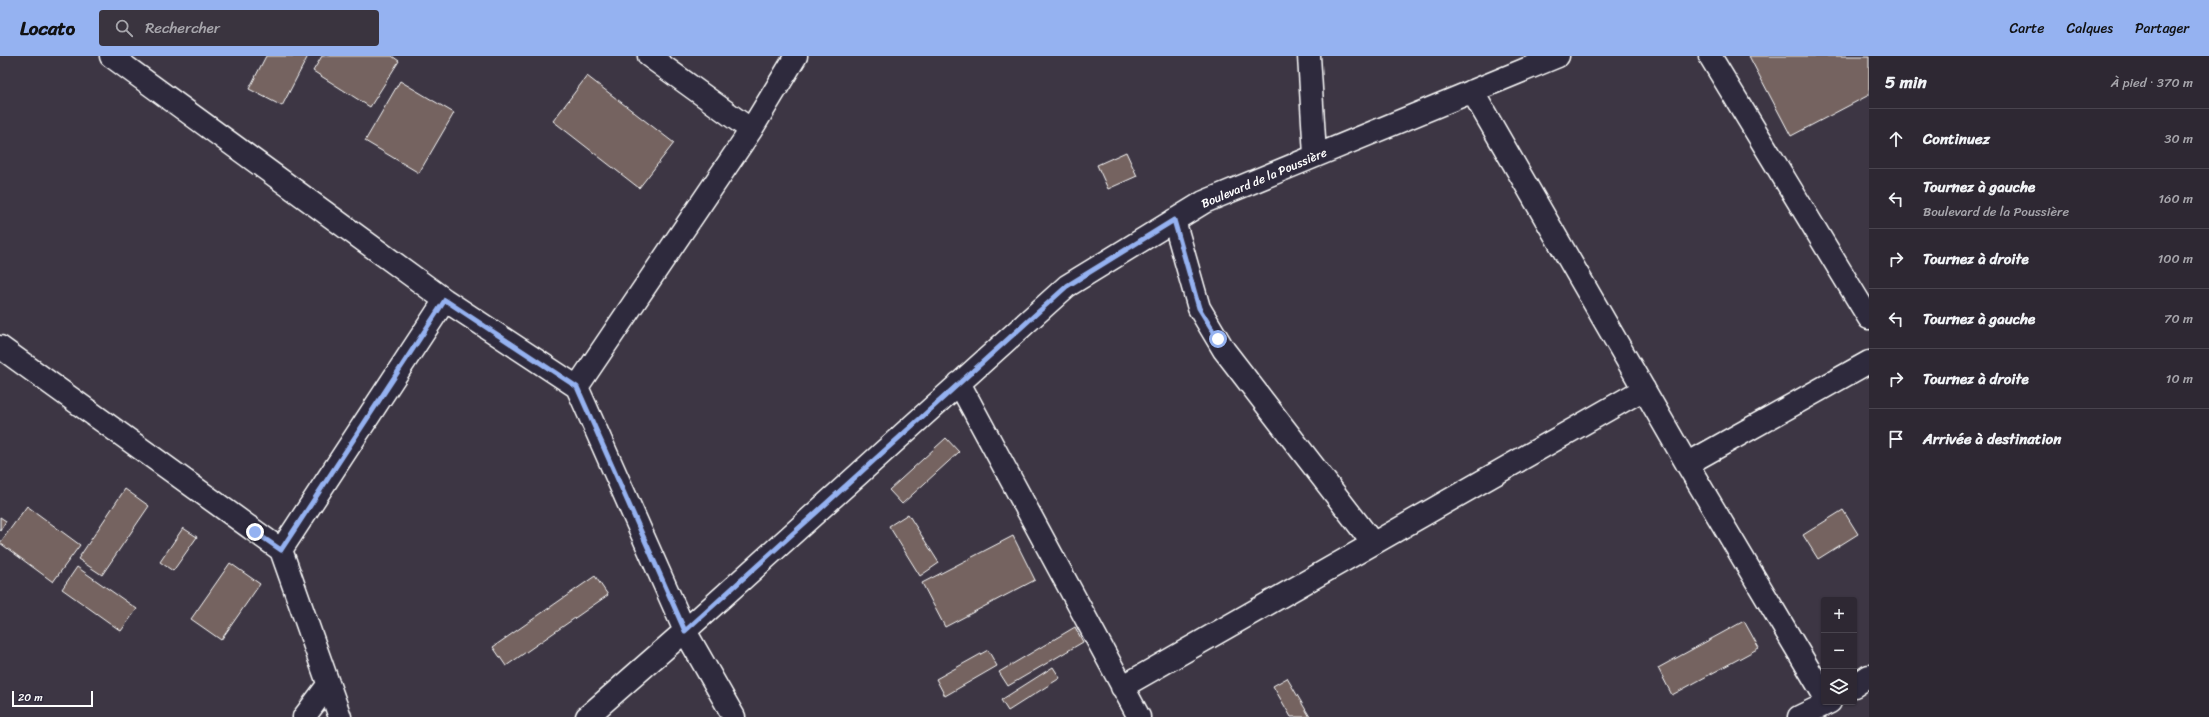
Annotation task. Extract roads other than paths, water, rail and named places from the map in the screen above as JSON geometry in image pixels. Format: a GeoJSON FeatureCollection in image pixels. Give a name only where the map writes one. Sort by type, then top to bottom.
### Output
{"type":"FeatureCollection","features":[{"type":"Feature","properties":{"kind":"street"},"geometry":{"type":"LineString","coordinates":[[111,56],[445,300],[577,387],[685,631],[734,717]]}},
{"type":"Feature","properties":{"kind":"street"},"geometry":{"type":"LineString","coordinates":[[649,56],[751,130]]}},
{"type":"Feature","properties":{"kind":"street"},"geometry":{"type":"LineString","coordinates":[[577,387],[751,130],[796,56]]}},
{"type":"Feature","properties":{"kind":"street"},"geometry":{"type":"LineString","coordinates":[[1309,56],[1316,155]]}},
{"type":"Feature","properties":{"kind":"street","name":"Boulevard de la Poussière"},"geometry":{"type":"LineString","coordinates":[[587,717],[685,631],[1067,286],[1204,202],[1558,56]]}},
{"type":"Feature","properties":{"kind":"street"},"geometry":{"type":"LineString","coordinates":[[1710,56],[1869,318]]}},
{"type":"Feature","properties":{"kind":"street"},"geometry":{"type":"LineString","coordinates":[[1472,91],[1687,464],[1821,690]]}},
{"type":"Feature","properties":{"kind":"street"},"geometry":{"type":"LineString","coordinates":[[1174,220],[1199,308],[1224,350],[1372,542]]}},
{"type":"Feature","properties":{"kind":"street"},"geometry":{"type":"LineString","coordinates":[[281,550],[445,300]]}},
{"type":"Feature","properties":{"kind":"street"},"geometry":{"type":"LineString","coordinates":[[0,347],[281,550],[340,717]]}},
{"type":"Feature","properties":{"kind":"street"},"geometry":{"type":"LineString","coordinates":[[1687,464],[1869,362]]}},
{"type":"Feature","properties":{"kind":"street"},"geometry":{"type":"LineString","coordinates":[[959,383],[1139,717]]}},
{"type":"Feature","properties":{"kind":"street"},"geometry":{"type":"LineString","coordinates":[[1122,687],[1372,542],[1644,389]]}},
{"type":"Feature","properties":{"kind":"street"},"geometry":{"type":"LineString","coordinates":[[1857,684],[1869,676]]}},
{"type":"Feature","properties":{"kind":"street"},"geometry":{"type":"LineString","coordinates":[[304,717],[328,685]]}},
{"type":"Feature","properties":{"kind":"street"},"geometry":{"type":"LineString","coordinates":[[1799,717],[1827,705]]}}]}
